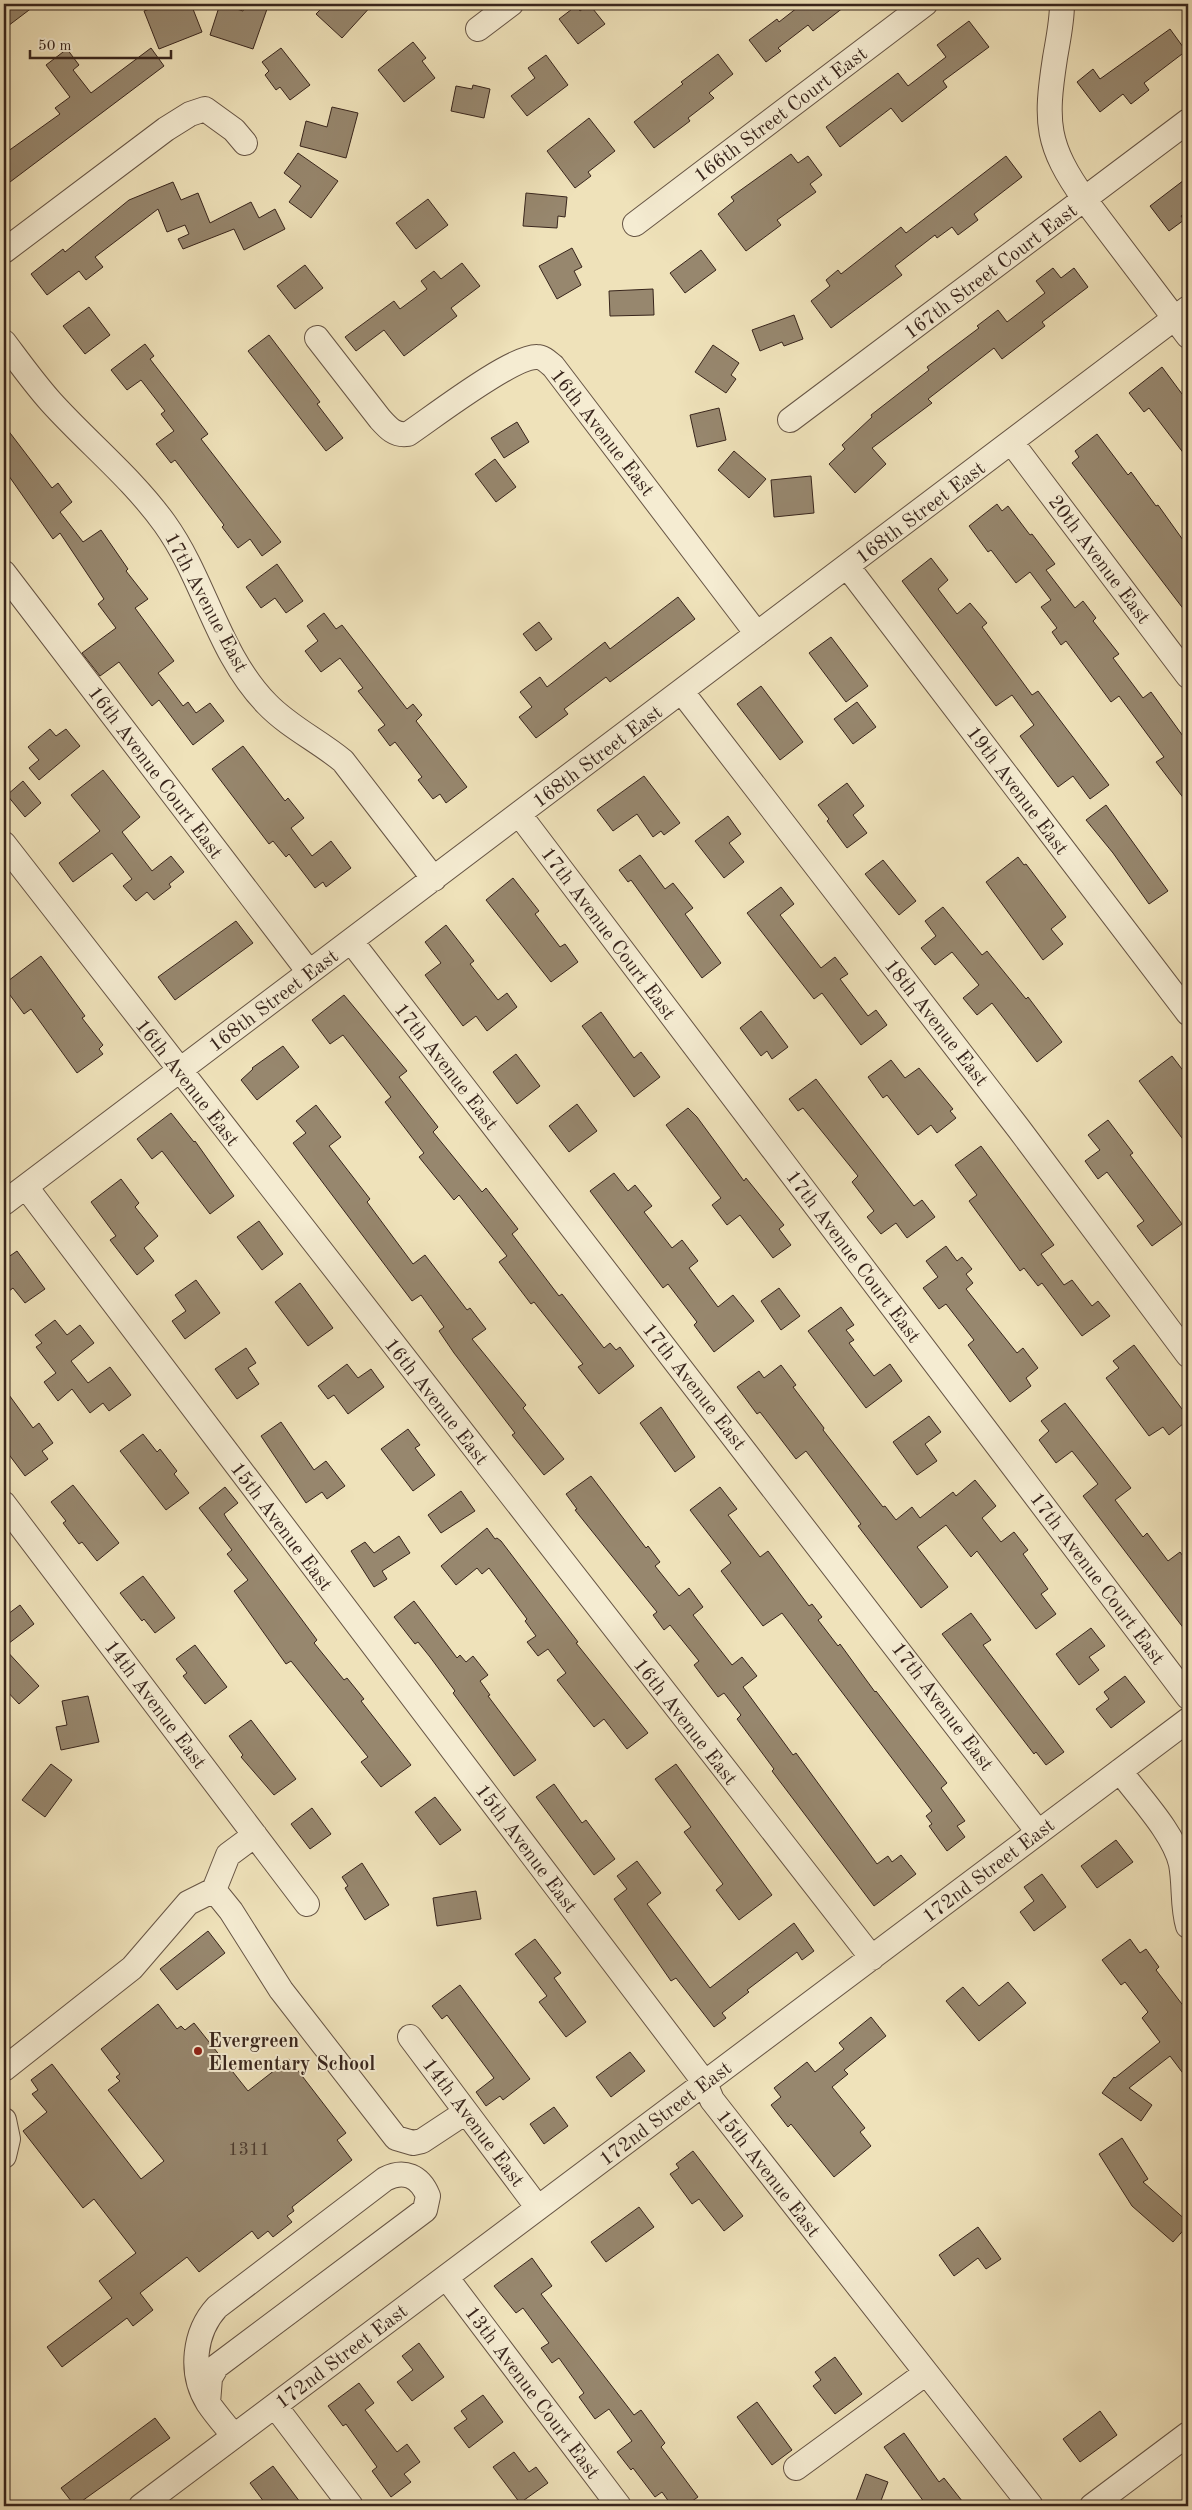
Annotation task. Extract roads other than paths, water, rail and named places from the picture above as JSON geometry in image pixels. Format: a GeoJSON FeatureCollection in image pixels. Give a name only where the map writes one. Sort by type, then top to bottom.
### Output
{"type":"FeatureCollection","features":[{"type":"Feature","properties":{"kind":"street"},"geometry":{"type":"LineString","coordinates":[[478,29],[511,4]]}},
{"type":"Feature","properties":{"kind":"street","name":"166th Street Court East"},"geometry":{"type":"LineString","coordinates":[[635,224],[926,4]]}},
{"type":"Feature","properties":{"kind":"street"},"geometry":{"type":"LineString","coordinates":[[1062,4],[1062,18],[1049,94],[1050,132],[1055,149],[1085,200],[1184,321]]}},
{"type":"Feature","properties":{"kind":"street"},"geometry":{"type":"LineString","coordinates":[[4,251],[166,129],[190,114],[205,109],[234,130],[245,143]]}},
{"type":"Feature","properties":{"kind":"street","name":"167th Street Court East"},"geometry":{"type":"LineString","coordinates":[[790,420],[1188,121]]}},
{"type":"Feature","properties":{"kind":"street","name":"168th Street East"},"geometry":{"type":"LineString","coordinates":[[4,1203],[180,1072],[309,972],[847,566],[1012,443],[1184,321]]}},
{"type":"Feature","properties":{"kind":"street","name":"16th Avenue East"},"geometry":{"type":"LineString","coordinates":[[317,338],[390,430],[401,435],[408,434],[505,369],[536,356],[542,358],[553,366],[758,634]]}},
{"type":"Feature","properties":{"kind":"street","name":"17th Avenue East"},"geometry":{"type":"LineString","coordinates":[[4,342],[51,402],[120,472],[164,522],[200,582],[232,655],[255,689],[280,715],[326,746],[343,761],[434,879]]}},
{"type":"Feature","properties":{"kind":"street","name":"20th Avenue East"},"geometry":{"type":"LineString","coordinates":[[1012,443],[1188,676]]}},
{"type":"Feature","properties":{"kind":"street","name":"19th Avenue East"},"geometry":{"type":"LineString","coordinates":[[847,566],[1188,1013]]}},
{"type":"Feature","properties":{"kind":"street","name":"16th Avenue Court East"},"geometry":{"type":"LineString","coordinates":[[4,573],[309,972]]}},
{"type":"Feature","properties":{"kind":"street","name":"18th Avenue East"},"geometry":{"type":"LineString","coordinates":[[682,692],[1013,1121],[1188,1355]]}},
{"type":"Feature","properties":{"kind":"street","name":"17th Avenue Court East"},"geometry":{"type":"LineString","coordinates":[[520,814],[1188,1697]]}},
{"type":"Feature","properties":{"kind":"street","name":"16th Avenue East"},"geometry":{"type":"LineString","coordinates":[[4,844],[872,1958]]}},
{"type":"Feature","properties":{"kind":"street","name":"17th Avenue East"},"geometry":{"type":"LineString","coordinates":[[351,941],[1038,1832]]}},
{"type":"Feature","properties":{"kind":"street","name":"15th Avenue East"},"geometry":{"type":"LineString","coordinates":[[26,1187],[705,2083],[712,2100],[1031,2506]]}},
{"type":"Feature","properties":{"kind":"street","name":"14th Avenue East"},"geometry":{"type":"LineString","coordinates":[[4,1504],[307,1904]]}},
{"type":"Feature","properties":{"kind":"street","name":"172nd Street East"},"geometry":{"type":"LineString","coordinates":[[142,2506],[1188,1720]]}},
{"type":"Feature","properties":{"kind":"street"},"geometry":{"type":"LineString","coordinates":[[1120,1771],[1172,1841],[1180,1863],[1188,1926]]}},
{"type":"Feature","properties":{"kind":"street"},"geometry":{"type":"LineString","coordinates":[[4,2069],[132,1968],[188,1903],[214,1890],[228,1855],[255,1835]]}},
{"type":"Feature","properties":{"kind":"street"},"geometry":{"type":"LineString","coordinates":[[214,1890],[231,1911],[281,1990],[396,2138],[413,2143],[422,2141],[466,2112]]}},
{"type":"Feature","properties":{"kind":"street","name":"14th Avenue East"},"geometry":{"type":"LineString","coordinates":[[410,2037],[538,2208]]}},
{"type":"Feature","properties":{"kind":"street"},"geometry":{"type":"LineString","coordinates":[[4,2120],[8,2140],[4,2156]]}},
{"type":"Feature","properties":{"kind":"street"},"geometry":{"type":"LineString","coordinates":[[208,2403],[210,2378],[217,2366],[425,2210],[428,2196],[418,2180],[411,2175],[403,2174],[394,2174],[385,2179],[216,2307],[201,2328],[196,2364],[198,2379],[208,2403],[234,2436]]}},
{"type":"Feature","properties":{"kind":"street","name":"13th Avenue Court East"},"geometry":{"type":"LineString","coordinates":[[446,2278],[619,2506]]}},
{"type":"Feature","properties":{"kind":"street"},"geometry":{"type":"LineString","coordinates":[[796,2468],[926,2373]]}},
{"type":"Feature","properties":{"kind":"street"},"geometry":{"type":"LineString","coordinates":[[276,2406],[352,2506]]}},
{"type":"Feature","properties":{"kind":"street"},"geometry":{"type":"LineString","coordinates":[[1092,2506],[1188,2434]]}},
{"type":"Feature","properties":{"kind":"place","name":"Evergreen Elementary School"},"geometry":{"type":"Point","coordinates":[198,2051]}}]}
